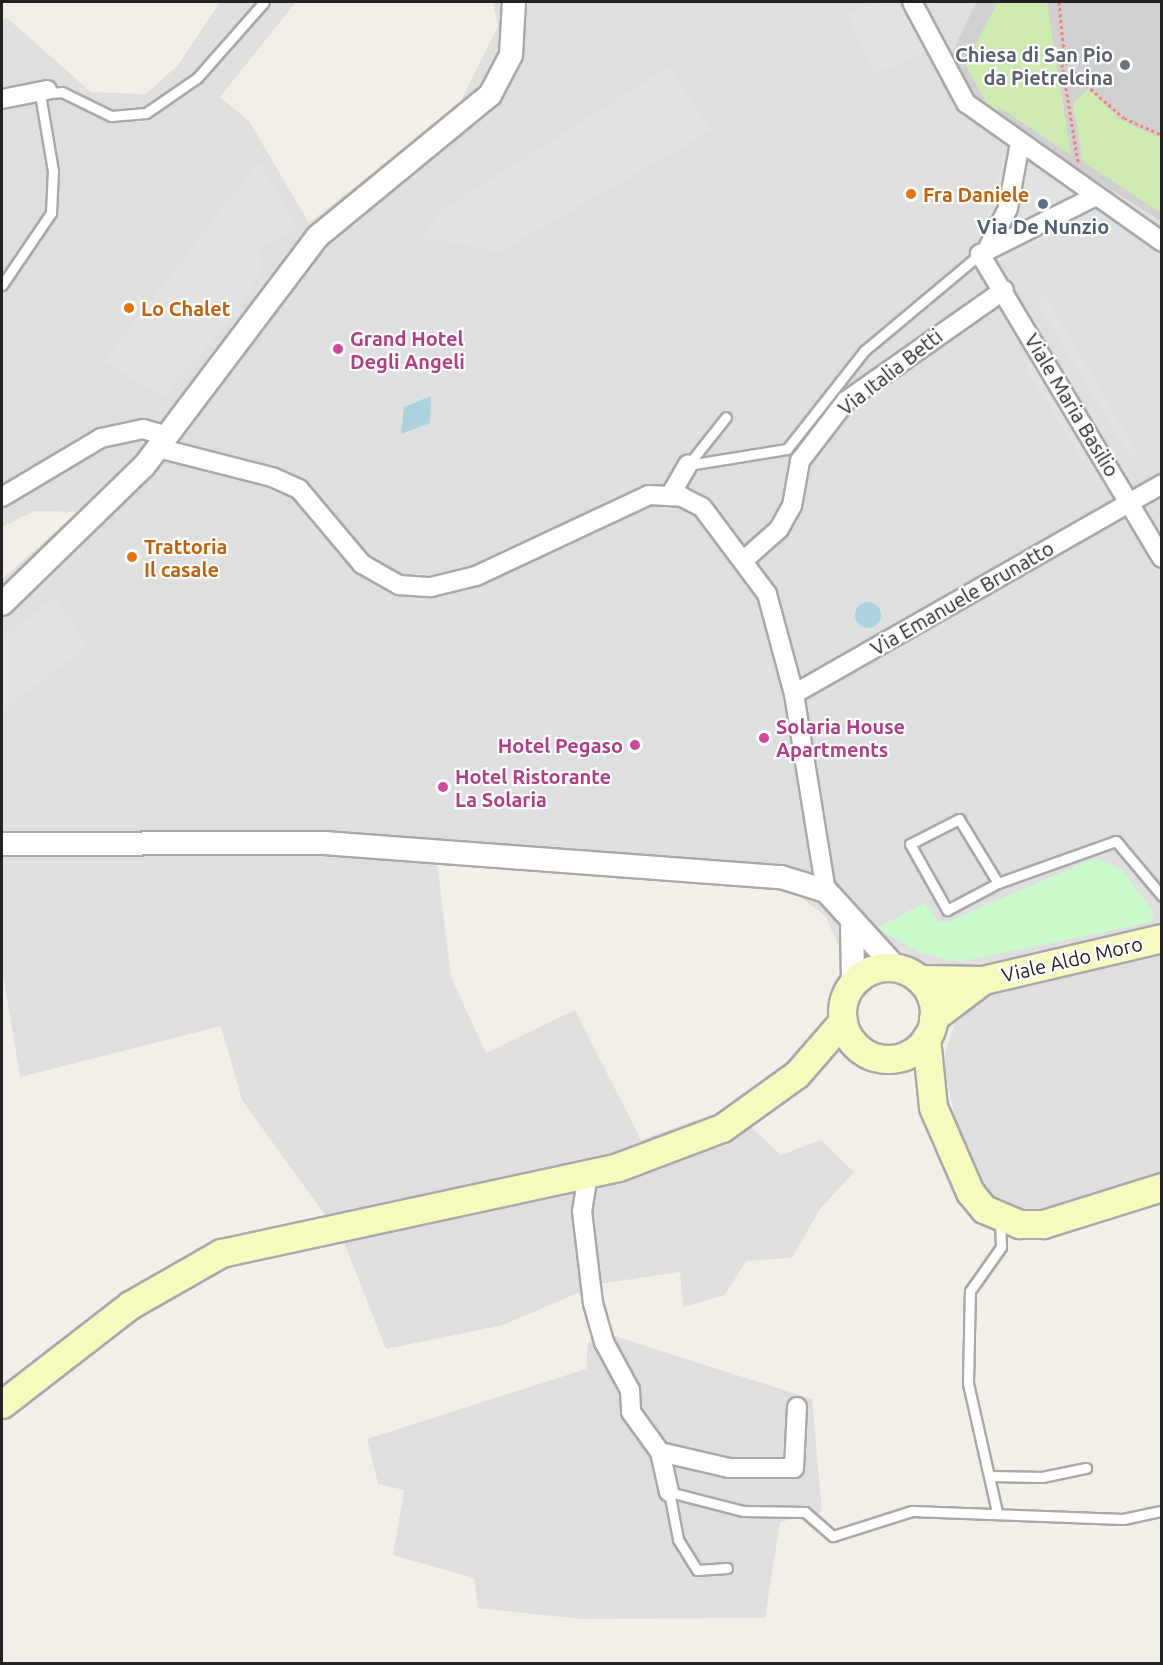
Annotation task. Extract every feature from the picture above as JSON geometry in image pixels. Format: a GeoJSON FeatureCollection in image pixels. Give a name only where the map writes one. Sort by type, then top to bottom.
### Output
{"type":"FeatureCollection","features":[{"type":"Feature","properties":{"kind":"main road","name":"Viale Aldo Moro"},"geometry":{"type":"LineString","coordinates":[[908,974],[983,980],[1161,938]]}},
{"type":"Feature","properties":{"kind":"main road"},"geometry":{"type":"LineString","coordinates":[[2,1404],[130,1305],[221,1253],[588,1174],[722,1128],[797,1074],[843,1021],[853,983],[880,968],[908,974],[933,1004],[930,1028],[933,1107],[969,1192],[1000,1219],[1020,1224],[1064,1221],[1161,1187]]}},
{"type":"Feature","properties":{"kind":"main road","name":"Viale Aldo Moro"},"geometry":{"type":"LineString","coordinates":[[930,1028],[983,980]]}},
{"type":"Feature","properties":{"kind":"main road"},"geometry":{"type":"LineString","coordinates":[[843,1021],[856,1046],[881,1056],[933,1107]]}},
{"type":"Feature","properties":{"kind":"main road"},"geometry":{"type":"LineString","coordinates":[[797,1074],[839,1057],[881,1056],[930,1028]]}},
{"type":"Feature","properties":{"kind":"street"},"geometry":{"type":"LineString","coordinates":[[2,604],[92,522],[163,442],[317,237],[490,95],[511,55],[514,2]]}},
{"type":"Feature","properties":{"kind":"street"},"geometry":{"type":"LineString","coordinates":[[912,2],[966,104],[1161,242]]}},
{"type":"Feature","properties":{"kind":"street"},"geometry":{"type":"LineString","coordinates":[[2,99],[47,90]]}},
{"type":"Feature","properties":{"kind":"street"},"geometry":{"type":"LineString","coordinates":[[984,250],[1008,208],[1020,143]]}},
{"type":"Feature","properties":{"kind":"street"},"geometry":{"type":"LineString","coordinates":[[984,250],[1096,196]]}},
{"type":"Feature","properties":{"kind":"street","name":"Viale Maria Basilio"},"geometry":{"type":"LineString","coordinates":[[984,250],[1004,290],[1161,558]]}},
{"type":"Feature","properties":{"kind":"street","name":"Via Italia Betti"},"geometry":{"type":"LineString","coordinates":[[743,561],[779,529],[792,506],[800,460],[846,401],[1004,290]]}},
{"type":"Feature","properties":{"kind":"street"},"geometry":{"type":"LineString","coordinates":[[2,497],[101,438],[143,429],[163,442],[272,477],[300,489],[362,564],[399,585],[431,587],[476,576],[639,499],[670,494],[702,507],[766,594],[794,694],[826,891],[852,923],[908,974]]}},
{"type":"Feature","properties":{"kind":"street"},"geometry":{"type":"LineString","coordinates":[[670,494],[688,465]]}},
{"type":"Feature","properties":{"kind":"street","name":"Via Emanuele Brunatto"},"geometry":{"type":"LineString","coordinates":[[794,694],[1161,484]]}},
{"type":"Feature","properties":{"kind":"street"},"geometry":{"type":"LineString","coordinates":[[2,844],[324,843],[772,876],[826,891]]}},
{"type":"Feature","properties":{"kind":"street"},"geometry":{"type":"LineString","coordinates":[[852,923],[853,983]]}},
{"type":"Feature","properties":{"kind":"street"},"geometry":{"type":"LineString","coordinates":[[588,1174],[582,1211],[586,1268],[601,1320],[604,1342],[630,1390],[631,1412],[660,1452],[669,1492]]}},
{"type":"Feature","properties":{"kind":"street"},"geometry":{"type":"LineString","coordinates":[[660,1452],[729,1468],[794,1468],[797,1407]]}},
{"type":"Feature","properties":{"kind":"lane"},"geometry":{"type":"LineString","coordinates":[[2,285],[51,213],[53,171],[40,110],[40,94],[47,90],[111,116],[146,113],[197,78],[264,2]]}},
{"type":"Feature","properties":{"kind":"lane"},"geometry":{"type":"LineString","coordinates":[[688,465],[787,449],[864,351],[984,250]]}},
{"type":"Feature","properties":{"kind":"lane"},"geometry":{"type":"LineString","coordinates":[[688,465],[726,417]]}},
{"type":"Feature","properties":{"kind":"lane"},"geometry":{"type":"LineString","coordinates":[[998,883],[959,819],[910,844],[947,910],[998,883],[1116,841],[1161,896]]}},
{"type":"Feature","properties":{"kind":"lane"},"geometry":{"type":"LineString","coordinates":[[997,1512],[991,1476],[968,1383],[970,1292],[1001,1247],[1000,1219]]}},
{"type":"Feature","properties":{"kind":"lane"},"geometry":{"type":"LineString","coordinates":[[991,1476],[1042,1477],[1086,1468]]}},
{"type":"Feature","properties":{"kind":"lane"},"geometry":{"type":"LineString","coordinates":[[727,1568],[697,1570],[678,1539],[669,1492],[743,1511],[806,1512],[833,1536],[912,1511],[997,1512],[1123,1519],[1161,1511]]}},
{"type":"Feature","properties":{"kind":"path"},"geometry":{"type":"LineString","coordinates":[[1059,2],[1068,63],[1124,118],[1161,135]]}},
{"type":"Feature","properties":{"kind":"path"},"geometry":{"type":"LineString","coordinates":[[1068,63],[1062,64],[1078,161],[1070,178]]}},
{"type":"Feature","properties":{"kind":"shaded area"},"geometry":{"type":"Polygon","coordinates":[[[220,2],[296,2],[220,97],[249,121],[309,223],[460,103],[498,26],[493,2],[976,2],[952,53],[975,97],[992,116],[1161,221],[1161,1178],[1054,1210],[1018,1211],[982,1189],[960,1145],[946,1075],[944,1057],[958,1014],[925,970],[876,942],[842,953],[825,916],[794,892],[437,861],[451,977],[486,1053],[575,1010],[641,1140],[710,1115],[752,1128],[781,1155],[821,1140],[854,1172],[820,1209],[792,1258],[746,1261],[725,1295],[683,1307],[680,1272],[599,1284],[503,1325],[386,1349],[343,1240],[242,1100],[221,1026],[20,1077],[2,969],[2,579],[78,512],[34,511],[2,527],[2,20],[6,17],[91,92],[146,94],[178,65],[220,2]]]}},
{"type":"Feature","properties":{"kind":"shaded area"},"geometry":{"type":"Polygon","coordinates":[[[875,2],[907,2],[933,49],[874,74],[848,16],[875,2]]]}},
{"type":"Feature","properties":{"kind":"shaded area"},"geometry":{"type":"Polygon","coordinates":[[[976,2],[1161,2],[1161,221],[992,116],[975,97],[952,53],[976,2]]]}},
{"type":"Feature","properties":{"kind":"shaded area"},"geometry":{"type":"Polygon","coordinates":[[[668,67],[712,130],[499,252],[422,237],[441,211],[668,67]]]}},
{"type":"Feature","properties":{"kind":"shaded area","name":"Via De Nunzio"},"geometry":{"type":"Polygon","coordinates":[[[1004,152],[1100,208],[1000,262],[978,231],[995,200],[1004,152]]]}},
{"type":"Feature","properties":{"kind":"shaded area"},"geometry":{"type":"Polygon","coordinates":[[[259,161],[299,229],[260,248],[261,272],[236,314],[162,397],[104,361],[259,161]]]}},
{"type":"Feature","properties":{"kind":"shaded area"},"geometry":{"type":"Polygon","coordinates":[[[1045,295],[1137,452],[1134,464],[1038,304],[1045,295]]]}},
{"type":"Feature","properties":{"kind":"shaded area"},"geometry":{"type":"Polygon","coordinates":[[[1031,359],[1088,453],[1084,462],[1026,371],[1031,359]]]}},
{"type":"Feature","properties":{"kind":"shaded area"},"geometry":{"type":"Polygon","coordinates":[[[55,596],[88,647],[2,710],[2,640],[55,596]]]}},
{"type":"Feature","properties":{"kind":"shaded area"},"geometry":{"type":"Polygon","coordinates":[[[611,1335],[812,1399],[822,1512],[780,1522],[765,1618],[581,1619],[478,1608],[474,1578],[393,1555],[404,1490],[378,1484],[367,1439],[586,1369],[588,1343],[611,1335]]]}},
{"type":"Feature","properties":{"kind":"green space"},"geometry":{"type":"Polygon","coordinates":[[[998,2],[1047,2],[1071,155],[1001,108],[992,113],[965,64],[998,2]]]}},
{"type":"Feature","properties":{"kind":"green space"},"geometry":{"type":"Polygon","coordinates":[[[1088,89],[1123,121],[1161,138],[1161,213],[1083,162],[1073,104],[1088,89]]]}},
{"type":"Feature","properties":{"kind":"green space"},"geometry":{"type":"Polygon","coordinates":[[[1095,858],[1121,869],[1154,912],[1152,922],[959,962],[920,953],[877,928],[924,903],[939,922],[947,922],[1095,858]]]}},
{"type":"Feature","properties":{"kind":"water"},"geometry":{"type":"Polygon","coordinates":[[[431,396],[430,423],[401,434],[404,407],[431,396]]]}},
{"type":"Feature","properties":{"kind":"water"},"geometry":{"type":"Polygon","coordinates":[[[868,602],[877,606],[881,615],[877,624],[868,628],[859,624],[855,615],[859,606],[868,602]]]}},
{"type":"Feature","properties":{"kind":"place","name":"Chiesa di San Pio da Pietrelcina"},"geometry":{"type":"Point","coordinates":[1125,65]}},
{"type":"Feature","properties":{"kind":"place","name":"Fra Daniele"},"geometry":{"type":"Point","coordinates":[911,194]}},
{"type":"Feature","properties":{"kind":"place","name":"Via De Nunzio"},"geometry":{"type":"Point","coordinates":[1043,204]}},
{"type":"Feature","properties":{"kind":"place","name":"Lo Chalet"},"geometry":{"type":"Point","coordinates":[129,308]}},
{"type":"Feature","properties":{"kind":"place","name":"Grand Hotel Degli Angeli"},"geometry":{"type":"Point","coordinates":[338,349]}},
{"type":"Feature","properties":{"kind":"place","name":"Trattoria Il casale"},"geometry":{"type":"Point","coordinates":[132,557]}},
{"type":"Feature","properties":{"kind":"place","name":"Solaria House Apartments"},"geometry":{"type":"Point","coordinates":[764,738]}},
{"type":"Feature","properties":{"kind":"place","name":"Hotel Pegaso"},"geometry":{"type":"Point","coordinates":[635,745]}},
{"type":"Feature","properties":{"kind":"place","name":"Hotel Ristorante La Solaria"},"geometry":{"type":"Point","coordinates":[443,787]}}]}
